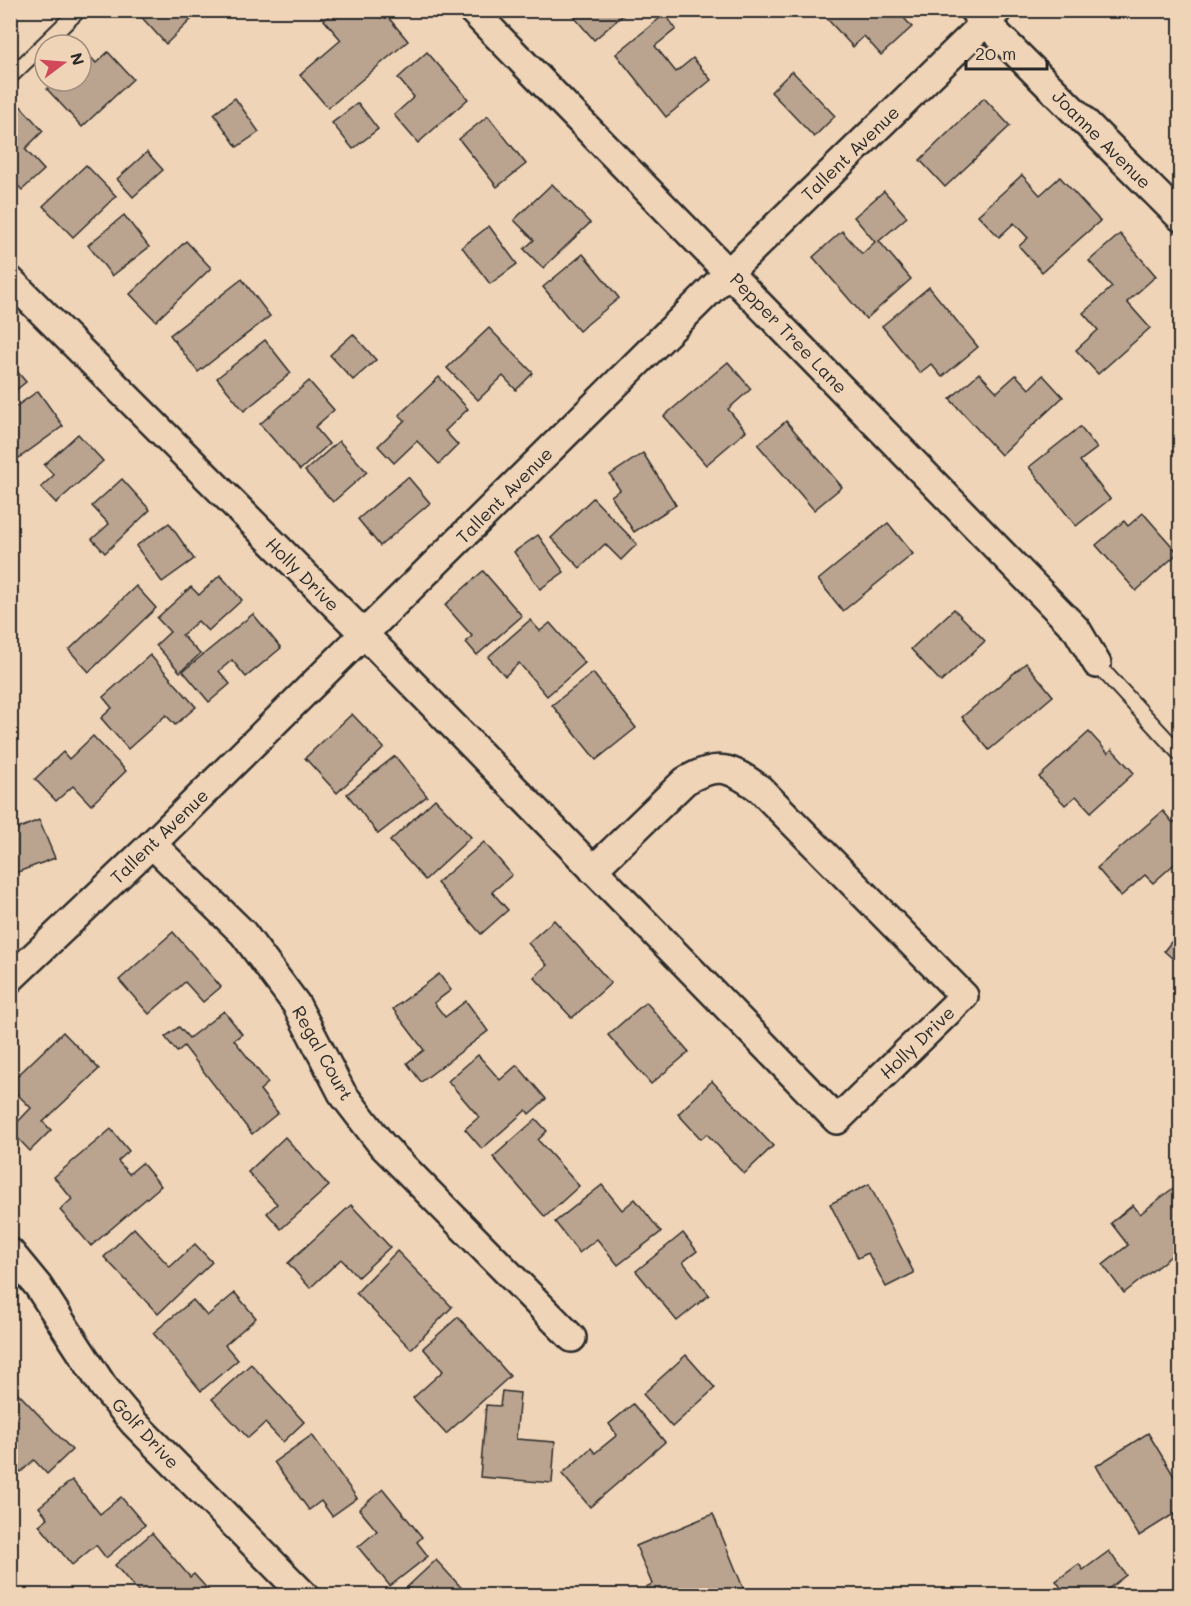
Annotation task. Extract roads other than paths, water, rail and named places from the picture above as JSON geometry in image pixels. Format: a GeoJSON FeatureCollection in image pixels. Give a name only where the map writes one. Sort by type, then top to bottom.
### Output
{"type":"FeatureCollection","features":[{"type":"Feature","properties":{"kind":"street","name":"Pepper Tree Lane"},"geometry":{"type":"LineString","coordinates":[[472,10],[1077,630],[1097,664]]}},
{"type":"Feature","properties":{"kind":"street","name":"Tallent Avenue"},"geometry":{"type":"LineString","coordinates":[[10,979],[152,844],[985,15]]}},
{"type":"Feature","properties":{"kind":"street","name":"Joanne Avenue"},"geometry":{"type":"LineString","coordinates":[[985,15],[1180,217]]}},
{"type":"Feature","properties":{"kind":"street","name":"Holly Drive"},"geometry":{"type":"LineString","coordinates":[[10,280],[364,634],[593,870],[837,1120],[964,996],[759,789],[741,775],[722,768],[703,770],[684,781],[593,870]]}},
{"type":"Feature","properties":{"kind":"street","name":"Regal Court"},"geometry":{"type":"LineString","coordinates":[[152,844],[243,933],[296,1004],[342,1093],[382,1145],[572,1338]]}},
{"type":"Feature","properties":{"kind":"street","name":"Golf Drive"},"geometry":{"type":"LineString","coordinates":[[10,1252],[38,1286],[104,1386],[134,1423],[305,1596]]}},
{"type":"Feature","properties":{"kind":"lane"},"geometry":{"type":"LineString","coordinates":[[10,77],[79,10]]}},
{"type":"Feature","properties":{"kind":"lane"},"geometry":{"type":"LineString","coordinates":[[1097,664],[1180,754]]}}]}
